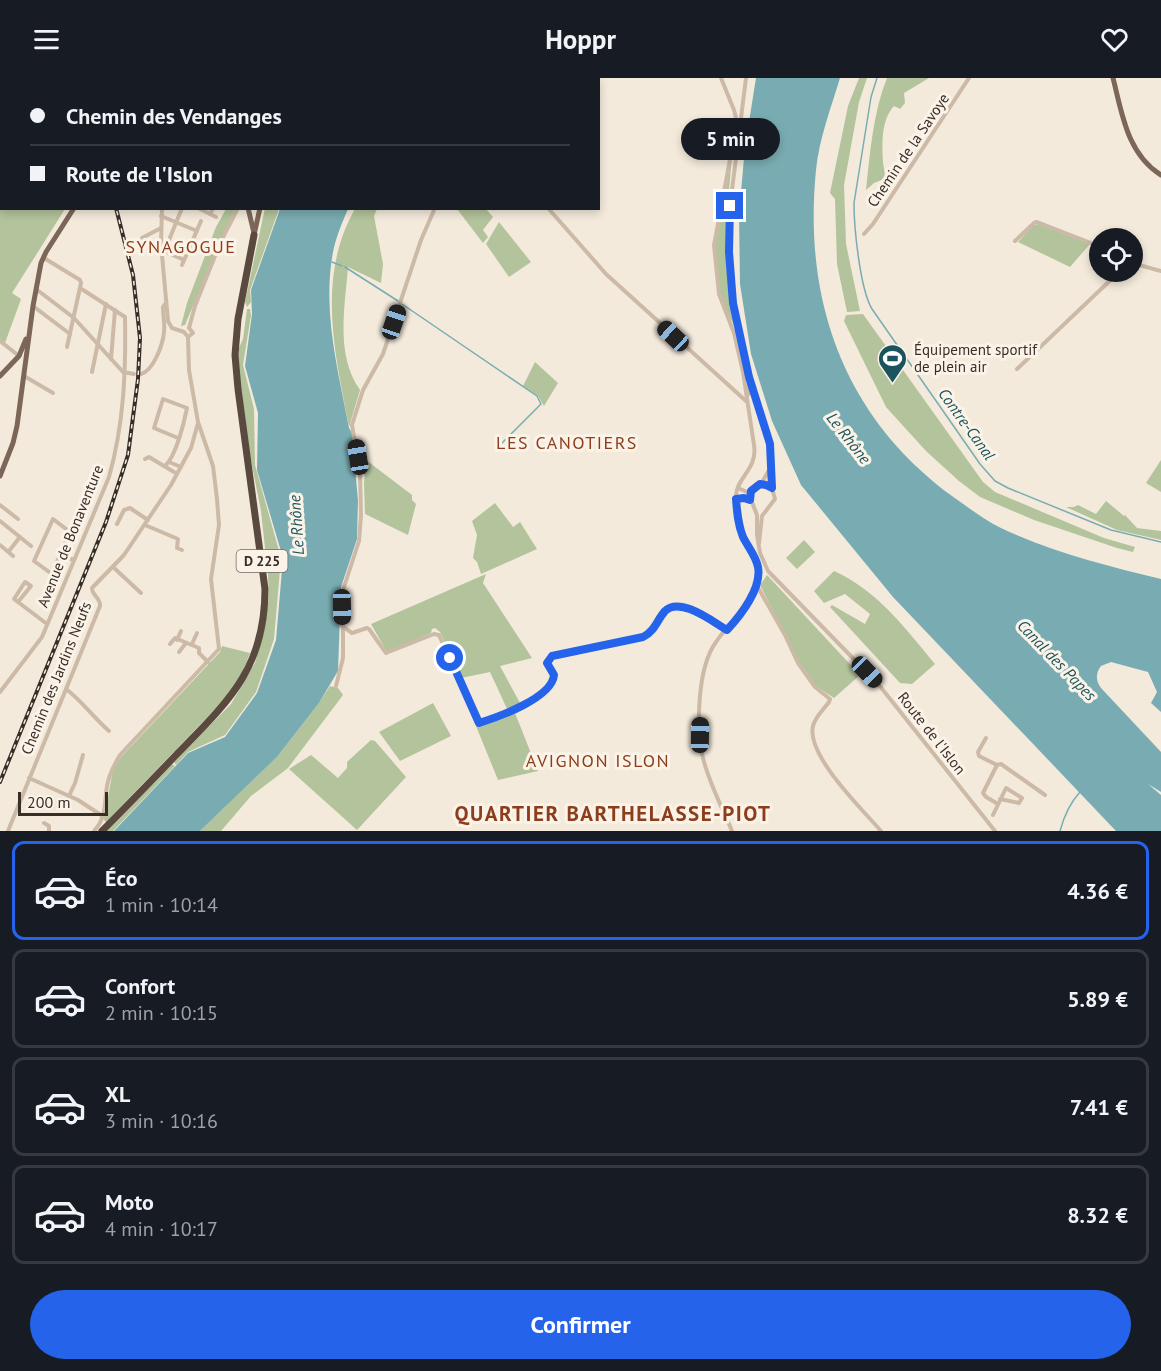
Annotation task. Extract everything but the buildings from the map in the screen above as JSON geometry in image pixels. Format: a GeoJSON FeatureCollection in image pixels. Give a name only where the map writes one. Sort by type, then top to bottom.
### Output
{"type":"FeatureCollection","features":[{"type":"Feature","properties":{"kind":"highway","name":"D 225"},"geometry":{"type":"LineString","coordinates":[[102,827],[225,705],[253,660],[259,638],[264,618],[265,589],[235,355],[238,319],[254,235]]}},
{"type":"Feature","properties":{"kind":"main road"},"geometry":{"type":"LineString","coordinates":[[1113,78],[1132,143],[1143,160],[1161,174]]}},
{"type":"Feature","properties":{"kind":"main road"},"geometry":{"type":"LineString","coordinates":[[0,476],[15,437],[35,288],[43,258],[73,210]]}},
{"type":"Feature","properties":{"kind":"main road"},"geometry":{"type":"LineString","coordinates":[[243,210],[251,222],[254,235]]}},
{"type":"Feature","properties":{"kind":"main road","name":"D 225"},"geometry":{"type":"LineString","coordinates":[[254,235],[260,210]]}},
{"type":"Feature","properties":{"kind":"main road"},"geometry":{"type":"LineString","coordinates":[[0,376],[19,356],[30,329]]}},
{"type":"Feature","properties":{"kind":"main road"},"geometry":{"type":"LineString","coordinates":[[19,356],[27,356]]}},
{"type":"Feature","properties":{"kind":"street"},"geometry":{"type":"LineString","coordinates":[[721,78],[737,122],[714,258],[718,294],[733,327],[743,372],[755,451],[748,472],[738,488],[736,499],[740,528],[757,563],[759,575],[740,614],[716,642],[707,662],[700,690],[700,735],[705,764],[732,831]]}},
{"type":"Feature","properties":{"kind":"street"},"geometry":{"type":"LineString","coordinates":[[746,78],[732,186],[729,252],[733,303],[749,377],[770,444],[770,466],[775,499],[761,520],[759,543]]}},
{"type":"Feature","properties":{"kind":"street","name":"Chemin de la Savoye"},"geometry":{"type":"LineString","coordinates":[[864,234],[873,224],[969,78]]}},
{"type":"Feature","properties":{"kind":"street"},"geometry":{"type":"LineString","coordinates":[[94,831],[102,827],[107,784],[111,768],[120,754],[219,649],[211,579],[219,525],[213,466],[198,422],[189,370],[188,337],[169,325],[160,228],[162,210]]}},
{"type":"Feature","properties":{"kind":"street"},"geometry":{"type":"LineString","coordinates":[[162,250],[167,245],[181,210]]}},
{"type":"Feature","properties":{"kind":"street"},"geometry":{"type":"LineString","coordinates":[[202,210],[216,217]]}},
{"type":"Feature","properties":{"kind":"street"},"geometry":{"type":"LineString","coordinates":[[210,214],[212,210]]}},
{"type":"Feature","properties":{"kind":"street"},"geometry":{"type":"LineString","coordinates":[[184,333],[189,328],[195,306],[221,241],[232,219],[241,210]]}},
{"type":"Feature","properties":{"kind":"street"},"geometry":{"type":"LineString","coordinates":[[336,686],[343,658],[343,590],[359,542],[361,515],[360,472],[352,424],[363,390],[383,354],[421,240],[434,210]]}},
{"type":"Feature","properties":{"kind":"street"},"geometry":{"type":"LineString","coordinates":[[550,210],[606,274],[746,399]]}},
{"type":"Feature","properties":{"kind":"street"},"geometry":{"type":"LineString","coordinates":[[161,215],[196,231]]}},
{"type":"Feature","properties":{"kind":"street"},"geometry":{"type":"LineString","coordinates":[[182,265],[201,221]]}},
{"type":"Feature","properties":{"kind":"street"},"geometry":{"type":"LineString","coordinates":[[1015,242],[1034,223],[1038,222],[1089,242]]}},
{"type":"Feature","properties":{"kind":"street"},"geometry":{"type":"LineString","coordinates":[[142,238],[160,228]]}},
{"type":"Feature","properties":{"kind":"street"},"geometry":{"type":"LineString","coordinates":[[162,250],[184,260]]}},
{"type":"Feature","properties":{"kind":"street"},"geometry":{"type":"LineString","coordinates":[[43,258],[80,280],[67,347]]}},
{"type":"Feature","properties":{"kind":"street"},"geometry":{"type":"LineString","coordinates":[[1143,266],[1161,271]]}},
{"type":"Feature","properties":{"kind":"street"},"geometry":{"type":"LineString","coordinates":[[1017,369],[1108,282]]}},
{"type":"Feature","properties":{"kind":"street"},"geometry":{"type":"LineString","coordinates":[[35,288],[74,318],[123,372],[134,374]]}},
{"type":"Feature","properties":{"kind":"street"},"geometry":{"type":"LineString","coordinates":[[80,288],[115,310],[111,359]]}},
{"type":"Feature","properties":{"kind":"street"},"geometry":{"type":"LineString","coordinates":[[141,374],[151,368],[163,339],[163,307],[166,303]]}},
{"type":"Feature","properties":{"kind":"street"},"geometry":{"type":"LineString","coordinates":[[92,372],[106,304]]}},
{"type":"Feature","properties":{"kind":"street"},"geometry":{"type":"LineString","coordinates":[[33,306],[70,334]]}},
{"type":"Feature","properties":{"kind":"street","name":"Avenue de Bonaventure"},"geometry":{"type":"LineString","coordinates":[[0,692],[39,641],[109,477],[114,458],[126,373],[125,317],[115,310]]}},
{"type":"Feature","properties":{"kind":"street"},"geometry":{"type":"LineString","coordinates":[[188,337],[193,333],[189,328]]}},
{"type":"Feature","properties":{"kind":"street"},"geometry":{"type":"LineString","coordinates":[[0,341],[19,356]]}},
{"type":"Feature","properties":{"kind":"street"},"geometry":{"type":"LineString","coordinates":[[24,376],[53,393]]}},
{"type":"Feature","properties":{"kind":"street"},"geometry":{"type":"LineString","coordinates":[[746,399],[749,393],[749,377]]}},
{"type":"Feature","properties":{"kind":"street"},"geometry":{"type":"LineString","coordinates":[[165,466],[169,462],[178,438],[187,408],[164,399],[159,407],[154,428],[178,438]]}},
{"type":"Feature","properties":{"kind":"street","name":"Chemin des Jardins Neufs"},"geometry":{"type":"LineString","coordinates":[[8,831],[100,606],[100,601],[92,588],[125,553],[145,525],[181,467],[193,443],[198,422]]}},
{"type":"Feature","properties":{"kind":"street"},"geometry":{"type":"LineString","coordinates":[[145,459],[149,458],[174,472]]}},
{"type":"Feature","properties":{"kind":"street"},"geometry":{"type":"LineString","coordinates":[[169,462],[181,467]]}},
{"type":"Feature","properties":{"kind":"street"},"geometry":{"type":"LineString","coordinates":[[738,488],[747,492],[751,491],[765,479],[770,466]]}},
{"type":"Feature","properties":{"kind":"street"},"geometry":{"type":"LineString","coordinates":[[760,484],[772,488]]}},
{"type":"Feature","properties":{"kind":"street"},"geometry":{"type":"LineString","coordinates":[[750,500],[751,491]]}},
{"type":"Feature","properties":{"kind":"street"},"geometry":{"type":"LineString","coordinates":[[736,499],[744,498],[750,500],[759,509],[768,509]]}},
{"type":"Feature","properties":{"kind":"street"},"geometry":{"type":"LineString","coordinates":[[0,505],[18,519]]}},
{"type":"Feature","properties":{"kind":"street","name":"Route de l'Islon"},"geometry":{"type":"LineString","coordinates":[[755,507],[762,559],[774,579],[879,685],[995,831]]}},
{"type":"Feature","properties":{"kind":"street"},"geometry":{"type":"LineString","coordinates":[[117,524],[124,510],[130,508],[148,520]]}},
{"type":"Feature","properties":{"kind":"street"},"geometry":{"type":"LineString","coordinates":[[53,519],[70,532],[60,555],[52,574],[34,561],[53,519]]}},
{"type":"Feature","properties":{"kind":"street"},"geometry":{"type":"LineString","coordinates":[[0,521],[31,546]]}},
{"type":"Feature","properties":{"kind":"street"},"geometry":{"type":"LineString","coordinates":[[145,525],[178,539],[177,548],[182,550]]}},
{"type":"Feature","properties":{"kind":"street"},"geometry":{"type":"LineString","coordinates":[[9,550],[20,537]]}},
{"type":"Feature","properties":{"kind":"street"},"geometry":{"type":"LineString","coordinates":[[0,545],[13,556]]}},
{"type":"Feature","properties":{"kind":"street"},"geometry":{"type":"LineString","coordinates":[[60,555],[74,560]]}},
{"type":"Feature","properties":{"kind":"street"},"geometry":{"type":"LineString","coordinates":[[113,567],[141,593]]}},
{"type":"Feature","properties":{"kind":"street"},"geometry":{"type":"LineString","coordinates":[[18,602],[31,586],[25,582],[14,598],[18,602],[47,624]]}},
{"type":"Feature","properties":{"kind":"street"},"geometry":{"type":"LineString","coordinates":[[756,584],[798,663],[815,687],[830,699],[813,726],[819,754],[830,772],[880,831]]}},
{"type":"Feature","properties":{"kind":"street"},"geometry":{"type":"LineString","coordinates":[[342,626],[352,633],[369,629],[386,654],[435,634],[439,635],[479,723],[519,709],[551,685],[554,675],[547,663],[552,656],[643,637],[652,632],[664,612],[671,608],[681,606],[689,608],[727,630]]}},
{"type":"Feature","properties":{"kind":"street"},"geometry":{"type":"LineString","coordinates":[[177,640],[181,631]]}},
{"type":"Feature","properties":{"kind":"street"},"geometry":{"type":"LineString","coordinates":[[192,644],[197,633]]}},
{"type":"Feature","properties":{"kind":"street"},"geometry":{"type":"LineString","coordinates":[[170,644],[175,638],[192,644],[199,648],[199,653],[208,662]]}},
{"type":"Feature","properties":{"kind":"street"},"geometry":{"type":"LineString","coordinates":[[178,652],[186,643]]}},
{"type":"Feature","properties":{"kind":"street"},"geometry":{"type":"LineString","coordinates":[[66,690],[108,731]]}},
{"type":"Feature","properties":{"kind":"street"},"geometry":{"type":"LineString","coordinates":[[986,738],[978,754],[997,765],[1001,764],[1010,769],[1045,795]]}},
{"type":"Feature","properties":{"kind":"street"},"geometry":{"type":"LineString","coordinates":[[69,796],[83,755]]}},
{"type":"Feature","properties":{"kind":"street"},"geometry":{"type":"LineString","coordinates":[[993,814],[999,802],[1006,788],[1022,797],[1019,803],[999,802],[986,797],[983,793],[997,765]]}},
{"type":"Feature","properties":{"kind":"street"},"geometry":{"type":"LineString","coordinates":[[29,778],[69,796],[104,816]]}},
{"type":"Feature","properties":{"kind":"street"},"geometry":{"type":"LineString","coordinates":[[44,823],[49,826],[49,831]]}},
{"type":"Feature","properties":{"kind":"green space"},"geometry":{"type":"Polygon","coordinates":[[[859,78],[867,78],[859,102],[844,185],[846,244],[860,311],[847,312],[837,264],[835,199],[830,193],[848,106],[859,78]]]}},
{"type":"Feature","properties":{"kind":"green space"},"geometry":{"type":"Polygon","coordinates":[[[887,78],[929,78],[904,93],[905,103],[900,109],[894,106],[890,112],[883,140],[884,179],[874,183],[866,190],[875,119],[887,78]]]}},
{"type":"Feature","properties":{"kind":"green space"},"geometry":{"type":"Polygon","coordinates":[[[732,157],[726,223],[728,278],[735,327],[720,298],[714,250],[732,157]]]}},
{"type":"Feature","properties":{"kind":"green space"},"geometry":{"type":"Polygon","coordinates":[[[0,210],[64,210],[12,293],[21,299],[5,343],[0,339],[0,210]]]}},
{"type":"Feature","properties":{"kind":"green space"},"geometry":{"type":"Polygon","coordinates":[[[225,210],[235,210],[185,325],[181,326],[187,303],[216,227],[225,210]]]}},
{"type":"Feature","properties":{"kind":"green space"},"geometry":{"type":"Polygon","coordinates":[[[265,210],[279,210],[250,290],[251,302],[247,307],[245,302],[265,210]]]}},
{"type":"Feature","properties":{"kind":"green space"},"geometry":{"type":"Polygon","coordinates":[[[355,210],[377,210],[374,216],[383,264],[381,283],[348,267],[344,346],[352,376],[360,390],[349,427],[334,344],[332,316],[332,289],[343,235],[355,210]]]}},
{"type":"Feature","properties":{"kind":"green space"},"geometry":{"type":"Polygon","coordinates":[[[458,210],[487,210],[493,217],[483,230],[488,237],[483,243],[458,210]]]}},
{"type":"Feature","properties":{"kind":"green space"},"geometry":{"type":"Polygon","coordinates":[[[499,222],[531,262],[509,277],[486,244],[499,222]]]}},
{"type":"Feature","properties":{"kind":"green space"},"geometry":{"type":"Polygon","coordinates":[[[1038,224],[1089,245],[1070,267],[1018,242],[1033,226],[1038,224]]]}},
{"type":"Feature","properties":{"kind":"green space"},"geometry":{"type":"Polygon","coordinates":[[[247,309],[250,309],[251,315],[243,365],[254,409],[255,465],[281,558],[274,639],[256,692],[225,735],[188,752],[176,765],[174,762],[231,704],[255,663],[264,631],[269,597],[268,575],[261,511],[238,374],[238,350],[243,339],[247,309]]]}},
{"type":"Feature","properties":{"kind":"green space"},"geometry":{"type":"Polygon","coordinates":[[[863,314],[983,482],[995,492],[1104,538],[1135,547],[1133,552],[1034,520],[980,497],[959,481],[926,451],[886,407],[844,321],[846,315],[863,314]]]}},
{"type":"Feature","properties":{"kind":"green space"},"geometry":{"type":"Polygon","coordinates":[[[535,362],[558,383],[544,406],[538,396],[523,386],[535,362]]]}},
{"type":"Feature","properties":{"kind":"green space"},"geometry":{"type":"Polygon","coordinates":[[[366,460],[412,495],[412,500],[416,504],[408,535],[365,514],[366,460]]]}},
{"type":"Feature","properties":{"kind":"green space"},"geometry":{"type":"Polygon","coordinates":[[[1161,460],[1161,492],[1146,483],[1161,460]]]}},
{"type":"Feature","properties":{"kind":"green space"},"geometry":{"type":"Polygon","coordinates":[[[1106,501],[1125,515],[1137,528],[1161,531],[1161,540],[1117,530],[1066,507],[1078,505],[1096,514],[1106,501]]]}},
{"type":"Feature","properties":{"kind":"green space"},"geometry":{"type":"Polygon","coordinates":[[[495,503],[513,527],[520,522],[537,549],[481,574],[473,558],[477,535],[472,521],[495,503]]]}},
{"type":"Feature","properties":{"kind":"green space"},"geometry":{"type":"Polygon","coordinates":[[[804,540],[815,552],[797,569],[786,558],[804,540]]]}},
{"type":"Feature","properties":{"kind":"green space"},"geometry":{"type":"Polygon","coordinates":[[[834,571],[864,589],[877,600],[902,624],[935,664],[912,684],[900,683],[830,607],[832,605],[865,624],[870,614],[845,594],[824,603],[814,591],[834,571]]]}},
{"type":"Feature","properties":{"kind":"green space"},"geometry":{"type":"Polygon","coordinates":[[[486,574],[483,583],[532,658],[500,666],[521,705],[508,711],[490,672],[461,678],[440,632],[435,628],[431,633],[387,652],[371,624],[486,574]]]}},
{"type":"Feature","properties":{"kind":"green space"},"geometry":{"type":"Polygon","coordinates":[[[767,575],[860,675],[834,698],[816,686],[799,662],[760,585],[767,575]]]}},
{"type":"Feature","properties":{"kind":"green space"},"geometry":{"type":"Polygon","coordinates":[[[222,646],[250,653],[241,676],[221,703],[106,822],[104,820],[113,769],[122,756],[220,652],[222,646]]]}},
{"type":"Feature","properties":{"kind":"green space"},"geometry":{"type":"Polygon","coordinates":[[[330,686],[338,688],[343,695],[288,768],[251,796],[221,831],[200,831],[277,757],[330,686]]]}},
{"type":"Feature","properties":{"kind":"green space"},"geometry":{"type":"Polygon","coordinates":[[[433,703],[451,736],[400,761],[379,732],[433,703]]]}},
{"type":"Feature","properties":{"kind":"green space"},"geometry":{"type":"Polygon","coordinates":[[[515,713],[538,771],[498,780],[476,726],[515,713]]]}},
{"type":"Feature","properties":{"kind":"green space"},"geometry":{"type":"Polygon","coordinates":[[[371,740],[375,741],[406,777],[357,830],[289,769],[311,755],[338,778],[347,768],[347,762],[371,740]]]}},
{"type":"Feature","properties":{"kind":"green space"},"geometry":{"type":"Polygon","coordinates":[[[172,764],[175,766],[113,831],[107,831],[172,764]]]}},
{"type":"Feature","properties":{"kind":"water"},"geometry":{"type":"Polygon","coordinates":[[[756,78],[840,78],[823,135],[816,170],[814,218],[817,265],[825,310],[839,352],[858,393],[883,430],[915,465],[952,496],[995,525],[1020,537],[1060,551],[1161,579],[1161,712],[1151,703],[1157,692],[1148,672],[1111,662],[1101,666],[1097,677],[1101,688],[1161,752],[1161,792],[1148,784],[1161,795],[1161,831],[1116,831],[893,597],[801,485],[772,421],[751,354],[740,284],[739,214],[745,147],[756,78]]]}},
{"type":"Feature","properties":{"kind":"water","name":"Le Rhône"},"geometry":{"type":"Polygon","coordinates":[[[280,210],[348,210],[333,252],[329,296],[336,362],[349,428],[352,433],[358,501],[357,539],[341,587],[338,671],[319,703],[277,757],[200,831],[114,831],[188,753],[225,737],[257,693],[276,640],[283,558],[257,470],[258,413],[245,366],[252,314],[251,290],[280,210]]]}},
{"type":"Feature","properties":{"kind":"waterway","name":"Contre-Canal"},"geometry":{"type":"LineString","coordinates":[[877,78],[871,97],[854,203],[861,273],[872,309],[980,464],[995,481],[1111,530],[1161,542]]}},
{"type":"Feature","properties":{"kind":"waterway"},"geometry":{"type":"LineString","coordinates":[[332,262],[342,266]]}},
{"type":"Feature","properties":{"kind":"waterway"},"geometry":{"type":"LineString","coordinates":[[345,267],[398,301]]}},
{"type":"Feature","properties":{"kind":"waterway"},"geometry":{"type":"LineString","coordinates":[[402,304],[537,396],[541,404],[500,445]]}},
{"type":"Feature","properties":{"kind":"waterway","name":"Contre-Canal"},"geometry":{"type":"LineString","coordinates":[[1060,831],[1067,810],[1080,792]]}},
{"type":"Feature","properties":{"kind":"railway"},"geometry":{"type":"LineString","coordinates":[[0,782],[106,522],[128,455],[138,379],[140,338],[133,275],[117,210]]}},
{"type":"Feature","properties":{"kind":"place","name":"Équipement sportif de plein air"},"geometry":{"type":"Point","coordinates":[893,384]}},
{"type":"Feature","properties":{"kind":"district","name":"SYNAGOGUE"},"geometry":{"type":"Point","coordinates":[181,246]}},
{"type":"Feature","properties":{"kind":"district","name":"LES CANOTIERS"},"geometry":{"type":"Point","coordinates":[567,442]}},
{"type":"Feature","properties":{"kind":"district","name":"AVIGNON ISLON"},"geometry":{"type":"Point","coordinates":[598,760]}},
{"type":"Feature","properties":{"kind":"district","name":"QUARTIER BARTHELASSE-PIOT"},"geometry":{"type":"Point","coordinates":[613,813]}},
{"type":"Feature","properties":{"kind":"route"},"geometry":{"type":"LineString","coordinates":[[450,658],[479,723],[519,709],[551,685],[554,675],[547,660],[552,656],[610,642],[643,637],[652,632],[664,612],[671,608],[681,606],[689,608],[727,630],[740,614],[759,575],[757,563],[740,528],[736,499],[750,500],[751,491],[760,484],[772,488],[770,444],[755,400],[733,303],[729,252],[730,206]]}},
{"type":"Feature","properties":{"kind":"water label","name":"Canal des Papes"},"geometry":{"type":"Point","coordinates":[1057,660]}}]}
